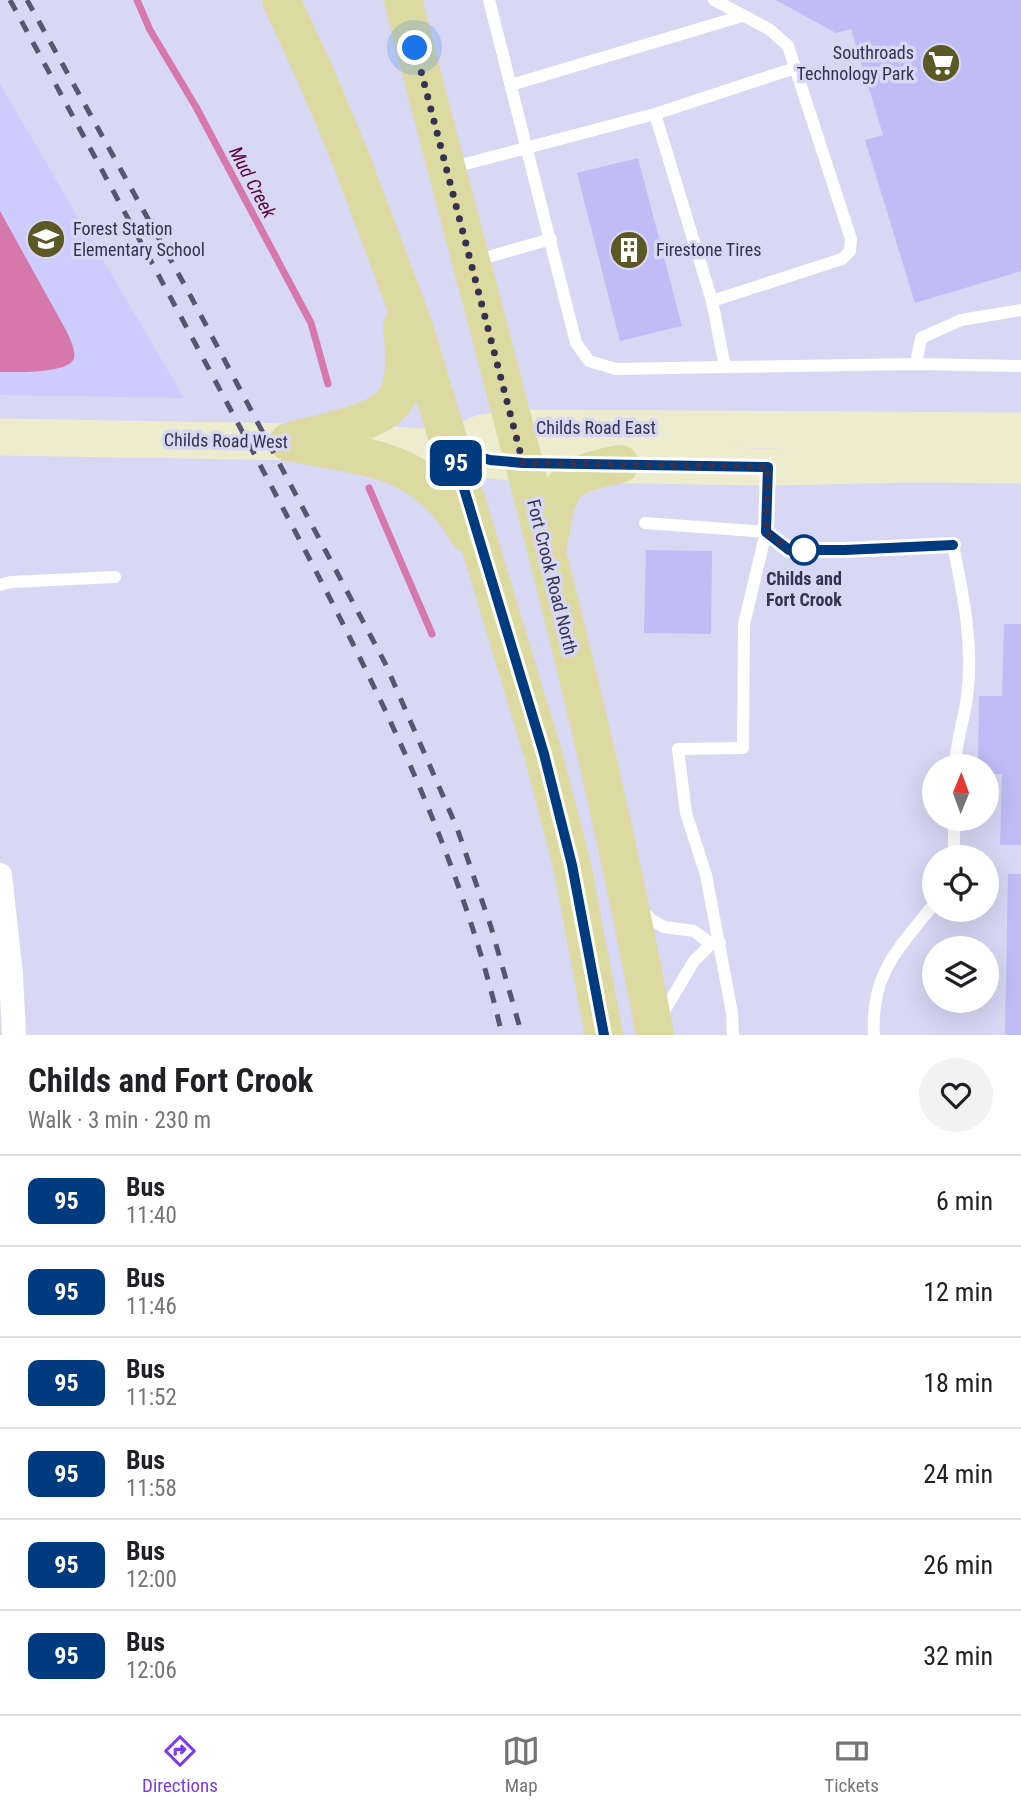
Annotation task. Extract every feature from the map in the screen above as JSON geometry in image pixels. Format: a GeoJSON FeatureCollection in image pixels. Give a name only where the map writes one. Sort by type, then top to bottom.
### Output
{"type":"FeatureCollection","features":[{"type":"Feature","properties":{"kind":"main road"},"geometry":{"type":"LineString","coordinates":[[281,0],[317,76],[349,154],[414,327],[544,754],[572,865],[604,1035]]}},
{"type":"Feature","properties":{"kind":"main road","name":"Fort Crook Road North"},"geometry":{"type":"LineString","coordinates":[[403,0],[583,697],[627,894],[654,1032]]}},
{"type":"Feature","properties":{"kind":"main road"},"geometry":{"type":"LineString","coordinates":[[288,442],[365,420],[384,410],[394,400],[400,388],[404,343],[396,278]]}},
{"type":"Feature","properties":{"kind":"main road"},"geometry":{"type":"LineString","coordinates":[[288,442],[389,462],[426,482],[459,517],[487,568]]}},
{"type":"Feature","properties":{"kind":"main road"},"geometry":{"type":"LineString","coordinates":[[546,554],[554,506],[562,489],[574,476],[591,469],[620,464]]}},
{"type":"Feature","properties":{"kind":"street","name":"Childs Road East"},"geometry":{"type":"LineString","coordinates":[[519,446],[1021,431]]}},
{"type":"Feature","properties":{"kind":"street","name":"Childs Road East"},"geometry":{"type":"LineString","coordinates":[[452,449],[482,433],[519,446],[620,464],[768,467],[1021,465]]}},
{"type":"Feature","properties":{"kind":"street","name":"Childs Road West"},"geometry":{"type":"LineString","coordinates":[[0,437],[361,443],[452,449]]}},
{"type":"Feature","properties":{"kind":"street"},"geometry":{"type":"LineString","coordinates":[[0,875],[11,974],[14,1035]]}},
{"type":"Feature","properties":{"kind":"lane"},"geometry":{"type":"LineString","coordinates":[[489,0],[576,343],[589,360],[616,369],[916,364],[1021,366]]}},
{"type":"Feature","properties":{"kind":"lane"},"geometry":{"type":"LineString","coordinates":[[712,301],[842,260],[850,251],[851,239],[788,46],[769,29],[714,0]]}},
{"type":"Feature","properties":{"kind":"lane"},"geometry":{"type":"LineString","coordinates":[[511,85],[742,16]]}},
{"type":"Feature","properties":{"kind":"lane"},"geometry":{"type":"LineString","coordinates":[[446,169],[655,114],[795,68]]}},
{"type":"Feature","properties":{"kind":"lane"},"geometry":{"type":"LineString","coordinates":[[655,114],[712,301],[725,367]]}},
{"type":"Feature","properties":{"kind":"lane"},"geometry":{"type":"LineString","coordinates":[[470,262],[551,239]]}},
{"type":"Feature","properties":{"kind":"lane"},"geometry":{"type":"LineString","coordinates":[[916,364],[921,338],[961,320],[1021,310]]}},
{"type":"Feature","properties":{"kind":"lane"},"geometry":{"type":"LineString","coordinates":[[733,1035],[732,1013],[715,943],[706,875],[686,813],[678,749],[743,748],[744,624],[766,532],[768,467]]}},
{"type":"Feature","properties":{"kind":"lane"},"geometry":{"type":"LineString","coordinates":[[645,523],[766,532],[789,550],[953,545],[968,620],[968,695],[956,754]]}},
{"type":"Feature","properties":{"kind":"lane"},"geometry":{"type":"LineString","coordinates":[[0,585],[11,582],[115,577]]}},
{"type":"Feature","properties":{"kind":"lane"},"geometry":{"type":"LineString","coordinates":[[627,894],[652,920],[664,927],[694,931],[715,943]]}},
{"type":"Feature","properties":{"kind":"lane"},"geometry":{"type":"LineString","coordinates":[[874,1035],[872,1010],[885,968],[922,920]]}},
{"type":"Feature","properties":{"kind":"lane"},"geometry":{"type":"LineString","coordinates":[[654,1032],[694,961],[715,943]]}},
{"type":"Feature","properties":{"kind":"shaded area","name":"Forest Station Elementary School"},"geometry":{"type":"Polygon","coordinates":[[[0,84],[184,398],[0,395],[0,84]]]}},
{"type":"Feature","properties":{"kind":"shaded area"},"geometry":{"type":"Polygon","coordinates":[[[0,211],[71,341],[74,358],[63,367],[41,371],[0,372],[0,211]]]}},
{"type":"Feature","properties":{"kind":"building"},"geometry":{"type":"Polygon","coordinates":[[[776,0],[1021,0],[1021,271],[915,303],[865,140],[883,135],[851,29],[836,33],[776,0]]]}},
{"type":"Feature","properties":{"kind":"building","name":"Firestone Tires"},"geometry":{"type":"Polygon","coordinates":[[[638,158],[682,326],[620,341],[577,173],[638,158]]]}},
{"type":"Feature","properties":{"kind":"building"},"geometry":{"type":"Polygon","coordinates":[[[646,550],[712,551],[711,634],[644,633],[646,550]]]}},
{"type":"Feature","properties":{"kind":"building"},"geometry":{"type":"Polygon","coordinates":[[[1004,624],[1021,624],[1021,845],[1000,845],[1002,774],[999,774],[999,754],[978,754],[979,696],[1002,696],[1004,624]]]}},
{"type":"Feature","properties":{"kind":"building"},"geometry":{"type":"Polygon","coordinates":[[[1008,874],[1021,874],[1021,1035],[1005,1035],[1008,874]]]}},
{"type":"Feature","properties":{"kind":"waterway","name":"Mud Creek"},"geometry":{"type":"LineString","coordinates":[[137,0],[150,30],[196,107],[311,323],[328,384]]}},
{"type":"Feature","properties":{"kind":"waterway","name":"Mud Creek"},"geometry":{"type":"LineString","coordinates":[[369,488],[432,634]]}},
{"type":"Feature","properties":{"kind":"railway"},"geometry":{"type":"LineString","coordinates":[[10,0],[267,478],[371,680],[433,819],[460,889],[502,1035]]}},
{"type":"Feature","properties":{"kind":"railway"},"geometry":{"type":"LineString","coordinates":[[27,0],[189,293],[385,663],[457,828],[491,927],[522,1035]]}},
{"type":"Feature","properties":{"kind":"bus line","name":"95"},"geometry":{"type":"LineString","coordinates":[[604,1035],[572,865],[544,754],[452,449],[490,460],[523,463],[768,467],[766,532],[789,550],[953,545]]}},
{"type":"Feature","properties":{"kind":"place","name":"Southroads Technology Park"},"geometry":{"type":"Point","coordinates":[941,63]}},
{"type":"Feature","properties":{"kind":"place","name":"Forest Station Elementary School"},"geometry":{"type":"Point","coordinates":[46,239]}},
{"type":"Feature","properties":{"kind":"place","name":"Firestone Tires"},"geometry":{"type":"Point","coordinates":[629,250]}},
{"type":"Feature","properties":{"kind":"place","name":"Childs and Fort Crook"},"geometry":{"type":"Point","coordinates":[804,550]}},
{"type":"Feature","properties":{"kind":"route"},"geometry":{"type":"LineString","coordinates":[[415,48],[523,463],[768,467],[766,532],[789,550],[808,550],[804,550]]}}]}
